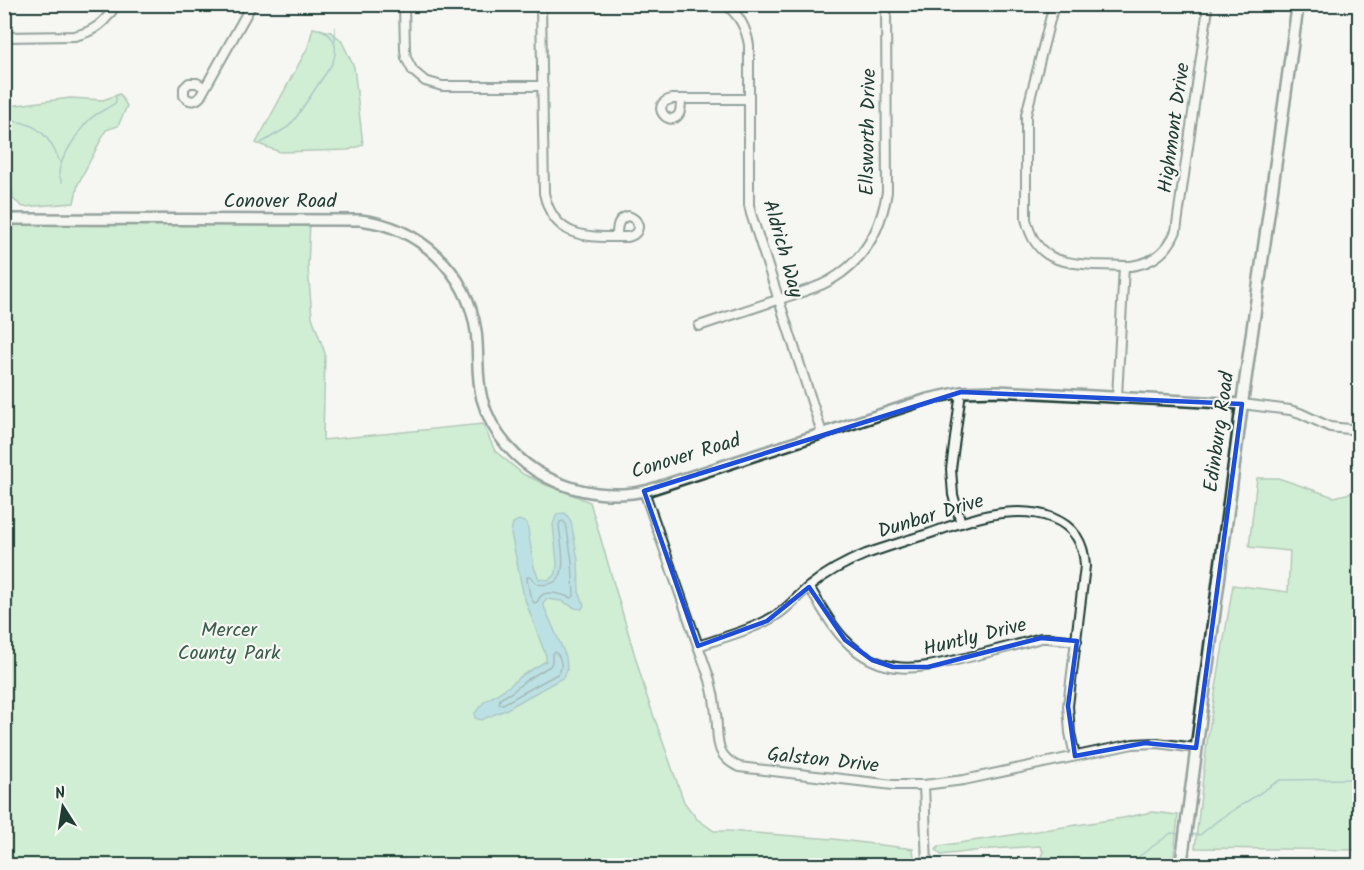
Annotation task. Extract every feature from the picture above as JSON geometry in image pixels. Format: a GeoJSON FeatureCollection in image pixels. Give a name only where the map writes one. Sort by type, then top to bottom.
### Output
{"type":"FeatureCollection","features":[{"type":"Feature","properties":{"kind":"main road","name":"Edinburg Road"},"geometry":{"type":"LineString","coordinates":[[1181,866],[1298,4]]}},
{"type":"Feature","properties":{"kind":"street"},"geometry":{"type":"LineString","coordinates":[[4,37],[83,34],[92,31],[105,20],[116,4]]}},
{"type":"Feature","properties":{"kind":"street"},"geometry":{"type":"LineString","coordinates":[[204,88],[252,4]]}},
{"type":"Feature","properties":{"kind":"street"},"geometry":{"type":"LineString","coordinates":[[404,4],[406,58],[413,71],[425,81],[442,86],[543,86]]}},
{"type":"Feature","properties":{"kind":"street"},"geometry":{"type":"LineString","coordinates":[[542,4],[544,193],[549,210],[561,224],[576,234],[617,237]]}},
{"type":"Feature","properties":{"kind":"street","name":"Aldrich Way"},"geometry":{"type":"LineString","coordinates":[[725,4],[740,18],[747,35],[751,214],[822,433]]}},
{"type":"Feature","properties":{"kind":"street","name":"Ellsworth Drive"},"geometry":{"type":"LineString","coordinates":[[699,326],[818,286],[841,273],[870,243],[885,206],[888,178],[886,4]]}},
{"type":"Feature","properties":{"kind":"street"},"geometry":{"type":"LineString","coordinates":[[1054,4],[1026,115],[1026,219],[1028,229],[1042,251],[1059,261],[1074,264],[1124,266],[1117,397]]}},
{"type":"Feature","properties":{"kind":"street","name":"Highmont Drive"},"geometry":{"type":"LineString","coordinates":[[1124,266],[1149,262],[1163,252],[1173,238],[1179,222],[1207,15],[1206,4]]}},
{"type":"Feature","properties":{"kind":"street"},"geometry":{"type":"LineString","coordinates":[[681,99],[749,99]]}},
{"type":"Feature","properties":{"kind":"street","name":"Conover Road"},"geometry":{"type":"LineString","coordinates":[[4,219],[360,220],[397,229],[419,241],[441,260],[464,293],[476,332],[477,375],[483,402],[495,429],[513,452],[536,471],[559,484],[599,494],[615,495],[644,491],[928,399],[961,392],[998,391],[1242,404]]}},
{"type":"Feature","properties":{"kind":"street"},"geometry":{"type":"LineString","coordinates":[[961,392],[951,469],[953,495],[961,523]]}},
{"type":"Feature","properties":{"kind":"street"},"geometry":{"type":"LineString","coordinates":[[1242,404],[1290,410],[1330,427],[1359,428]]}},
{"type":"Feature","properties":{"kind":"street","name":"Galston Drive"},"geometry":{"type":"LineString","coordinates":[[644,491],[710,680],[717,716],[719,748],[726,760],[732,764],[742,768],[892,785],[924,785],[964,780],[1133,744],[1196,748]]}},
{"type":"Feature","properties":{"kind":"street","name":"Dunbar Drive"},"geometry":{"type":"LineString","coordinates":[[698,646],[767,621],[822,576],[851,560],[987,515],[1018,512],[1054,518],[1069,527],[1080,541],[1085,557],[1068,706],[1075,756]]}},
{"type":"Feature","properties":{"kind":"street","name":"Huntly Drive"},"geometry":{"type":"LineString","coordinates":[[809,587],[838,632],[853,648],[872,660],[893,667],[928,667],[1048,638],[1077,641]]}},
{"type":"Feature","properties":{"kind":"street"},"geometry":{"type":"LineString","coordinates":[[924,785],[927,866]]}},
{"type":"Feature","properties":{"kind":"highlighted area"},"geometry":{"type":"Polygon","coordinates":[[[961,392],[1242,404],[1196,748],[1145,743],[1075,756],[1068,706],[1077,641],[1041,638],[928,667],[893,667],[872,660],[845,640],[809,587],[767,621],[698,646],[644,491],[961,392]]]}},
{"type":"Feature","properties":{"kind":"green space"},"geometry":{"type":"Polygon","coordinates":[[[313,28],[331,32],[341,40],[354,67],[363,145],[348,150],[280,152],[256,143],[308,47],[313,28]]]}},
{"type":"Feature","properties":{"kind":"green space"},"geometry":{"type":"Polygon","coordinates":[[[120,94],[127,106],[118,126],[106,130],[78,184],[74,203],[23,207],[13,199],[8,131],[10,106],[70,98],[103,100],[120,94]]]}},
{"type":"Feature","properties":{"kind":"green space","name":"Mercer County Park"},"geometry":{"type":"Polygon","coordinates":[[[4,219],[310,220],[308,268],[312,317],[325,353],[323,440],[483,424],[495,451],[523,474],[590,502],[647,697],[684,802],[697,819],[714,831],[833,839],[913,849],[915,865],[5,865],[4,219]]]}},
{"type":"Feature","properties":{"kind":"green space"},"geometry":{"type":"Polygon","coordinates":[[[1257,478],[1278,478],[1334,497],[1359,491],[1359,850],[1195,848],[1207,742],[1233,585],[1288,592],[1290,551],[1249,547],[1257,478]]]}},
{"type":"Feature","properties":{"kind":"green space"},"geometry":{"type":"Polygon","coordinates":[[[1152,812],[1178,815],[1173,865],[1027,865],[1023,862],[1041,857],[1043,851],[1040,846],[941,855],[936,850],[939,846],[1152,812]]]}},
{"type":"Feature","properties":{"kind":"water"},"geometry":{"type":"Polygon","coordinates":[[[565,513],[571,521],[578,560],[579,592],[584,605],[582,609],[575,608],[562,601],[546,599],[543,604],[566,657],[567,670],[564,677],[505,710],[481,720],[475,718],[475,713],[484,702],[546,661],[524,597],[511,533],[513,523],[519,520],[527,523],[534,567],[539,579],[548,580],[556,574],[557,563],[553,524],[557,514],[565,513]]]}},
{"type":"Feature","properties":{"kind":"water"},"geometry":{"type":"Polygon","coordinates":[[[1011,860],[1027,865],[974,865],[995,861],[1011,860]]]}},
{"type":"Feature","properties":{"kind":"waterway"},"geometry":{"type":"LineString","coordinates":[[335,27],[335,41]]}},
{"type":"Feature","properties":{"kind":"waterway"},"geometry":{"type":"LineString","coordinates":[[261,143],[288,127],[332,64],[335,53],[334,43],[329,35],[320,29]]}},
{"type":"Feature","properties":{"kind":"waterway"},"geometry":{"type":"LineString","coordinates":[[62,182],[59,174],[60,167],[71,145],[89,120],[116,102],[116,97]]}},
{"type":"Feature","properties":{"kind":"waterway"},"geometry":{"type":"LineString","coordinates":[[13,121],[30,125],[43,134],[60,162]]}},
{"type":"Feature","properties":{"kind":"waterway"},"geometry":{"type":"LineString","coordinates":[[1189,834],[1200,835],[1217,821],[1280,780],[1360,779]]}},
{"type":"Feature","properties":{"kind":"waterway"},"geometry":{"type":"LineString","coordinates":[[1126,866],[1171,833],[1181,834]]}}]}
